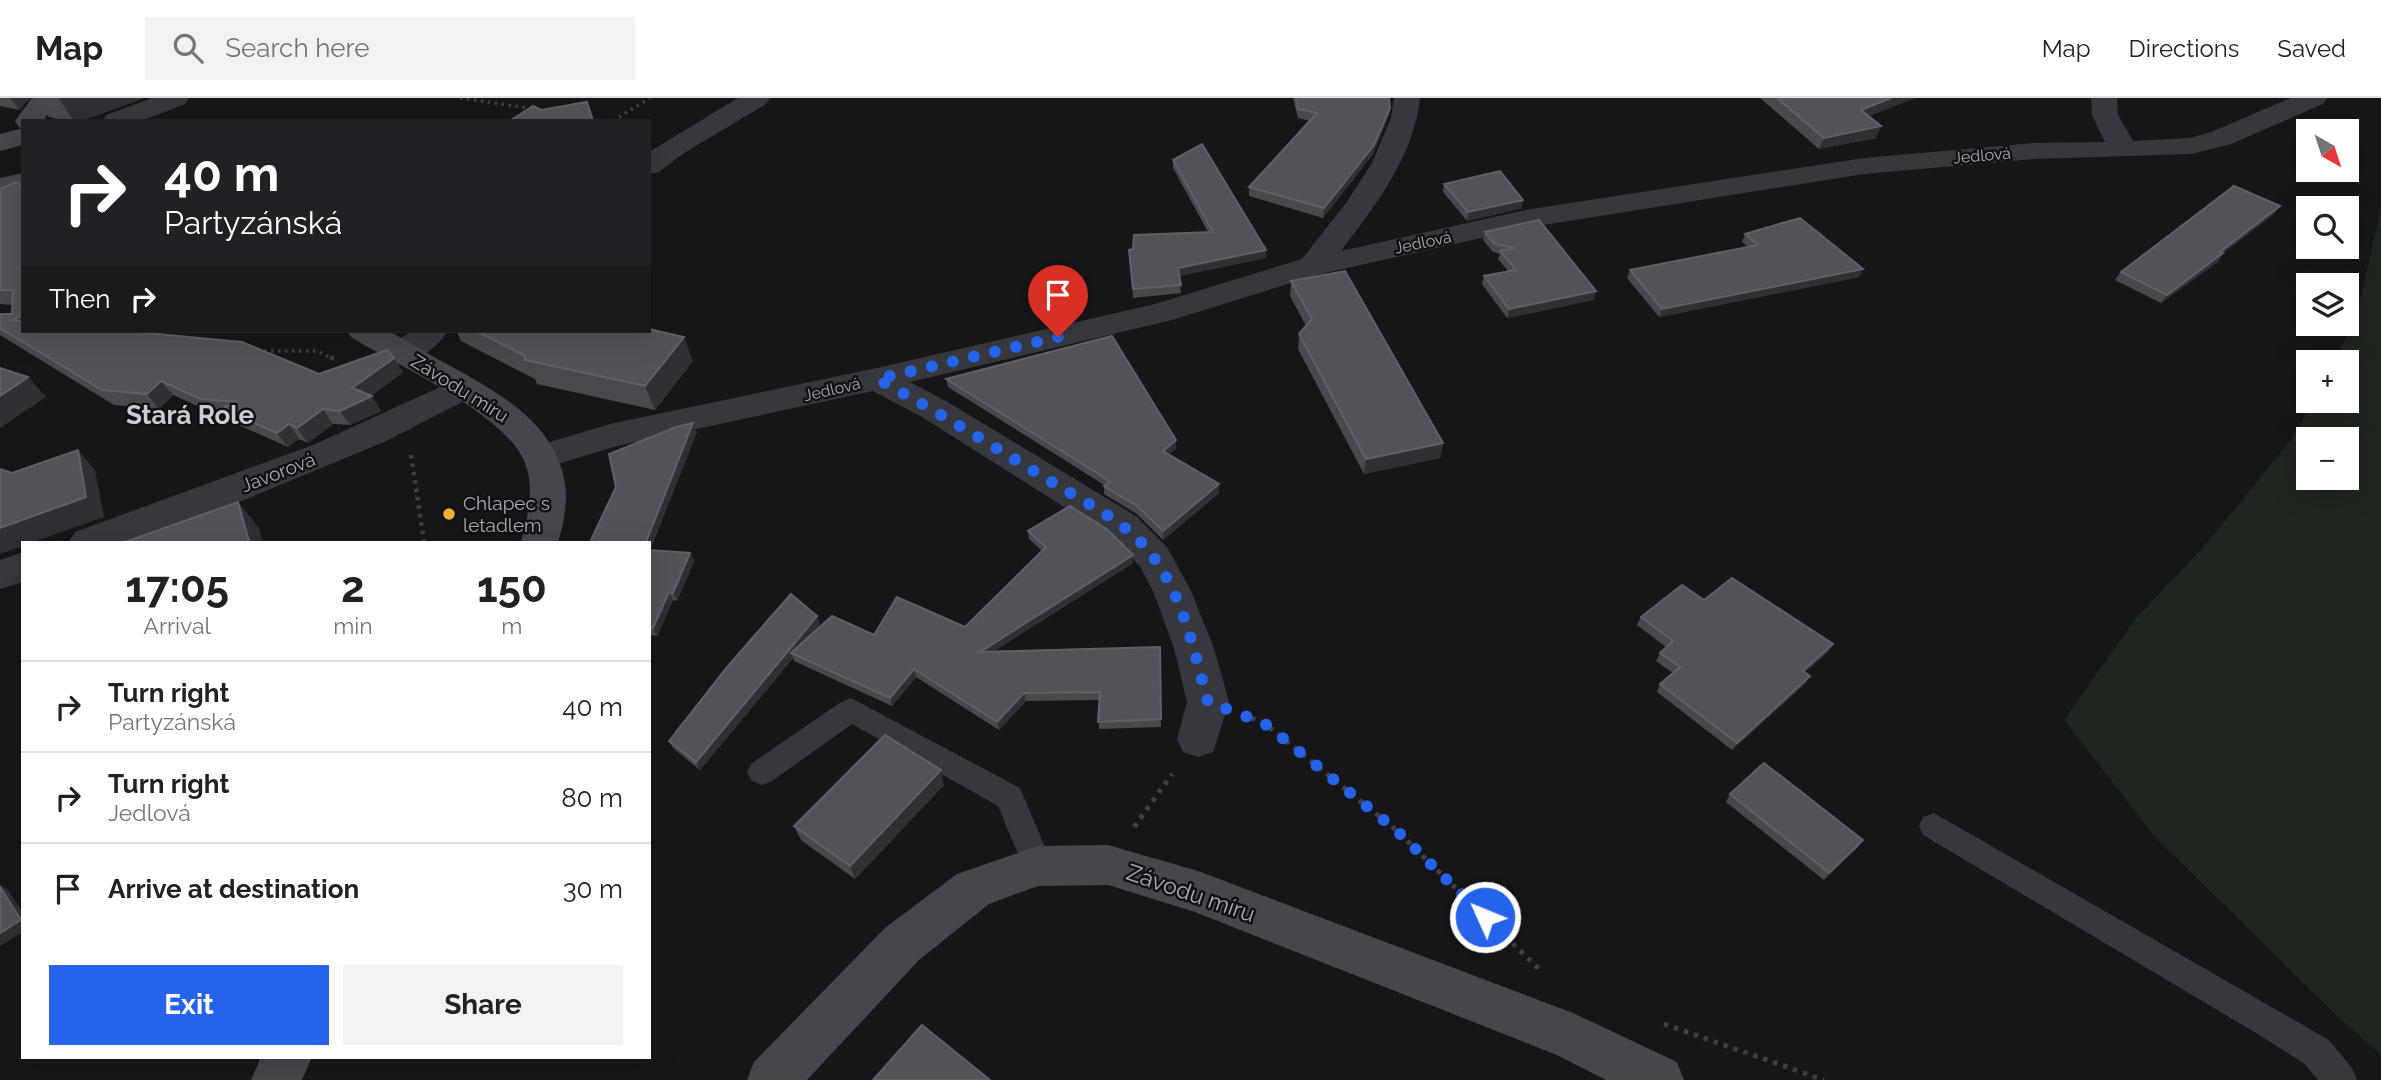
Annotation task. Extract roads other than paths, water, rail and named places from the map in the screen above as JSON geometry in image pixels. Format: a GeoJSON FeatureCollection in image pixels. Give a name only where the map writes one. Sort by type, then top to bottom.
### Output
{"type":"FeatureCollection","features":[{"type":"Feature","properties":{"kind":"main road"},"geometry":{"type":"LineString","coordinates":[[30,119],[46,98]]}},
{"type":"Feature","properties":{"kind":"main road"},"geometry":{"type":"LineString","coordinates":[[0,187],[21,182]]}},
{"type":"Feature","properties":{"kind":"main road","name":"Závodu míru"},"geometry":{"type":"LineString","coordinates":[[367,333],[462,388],[516,423],[541,457],[550,497],[549,515],[540,541]]}},
{"type":"Feature","properties":{"kind":"main road","name":"Závodu míru"},"geometry":{"type":"LineString","coordinates":[[772,1080],[902,944],[973,890],[1038,866],[1108,865],[1198,892],[1560,1032],[1659,1080]]}},
{"type":"Feature","properties":{"kind":"main road"},"geometry":{"type":"LineString","coordinates":[[276,1080],[286,1059]]}},
{"type":"Feature","properties":{"kind":"street"},"geometry":{"type":"LineString","coordinates":[[121,119],[176,98]]}},
{"type":"Feature","properties":{"kind":"street"},"geometry":{"type":"LineString","coordinates":[[651,165],[757,98]]}},
{"type":"Feature","properties":{"kind":"street"},"geometry":{"type":"LineString","coordinates":[[1313,266],[1364,202],[1389,155],[1407,111],[1407,98]]}},
{"type":"Feature","properties":{"kind":"street"},"geometry":{"type":"LineString","coordinates":[[2104,98],[2105,115],[2123,149]]}},
{"type":"Feature","properties":{"kind":"street","name":"Jedlová"},"geometry":{"type":"LineString","coordinates":[[541,457],[614,435],[877,379],[1161,313],[1313,266],[1531,218],[1864,166],[2034,150],[2191,146],[2221,138],[2314,98]]}},
{"type":"Feature","properties":{"kind":"street"},"geometry":{"type":"LineString","coordinates":[[403,353],[429,333]]}},
{"type":"Feature","properties":{"kind":"street"},"geometry":{"type":"LineString","coordinates":[[877,379],[934,409],[1123,526],[1154,557],[1172,591],[1194,648],[1208,702],[1198,739]]}},
{"type":"Feature","properties":{"kind":"street","name":"Javorová"},"geometry":{"type":"LineString","coordinates":[[91,541],[294,467],[399,422],[462,388]]}},
{"type":"Feature","properties":{"kind":"street"},"geometry":{"type":"LineString","coordinates":[[0,575],[21,567]]}},
{"type":"Feature","properties":{"kind":"lane"},"geometry":{"type":"LineString","coordinates":[[762,772],[851,710],[1009,797],[1038,866]]}},
{"type":"Feature","properties":{"kind":"lane"},"geometry":{"type":"LineString","coordinates":[[1934,826],[2268,1021],[2317,1052],[2340,1080]]}},
{"type":"Feature","properties":{"kind":"place","name":"Chlapec s letadlem"},"geometry":{"type":"Point","coordinates":[449,514]}},
{"type":"Feature","properties":{"kind":"district","name":"Stará Role"},"geometry":{"type":"Point","coordinates":[190,415]}}]}
